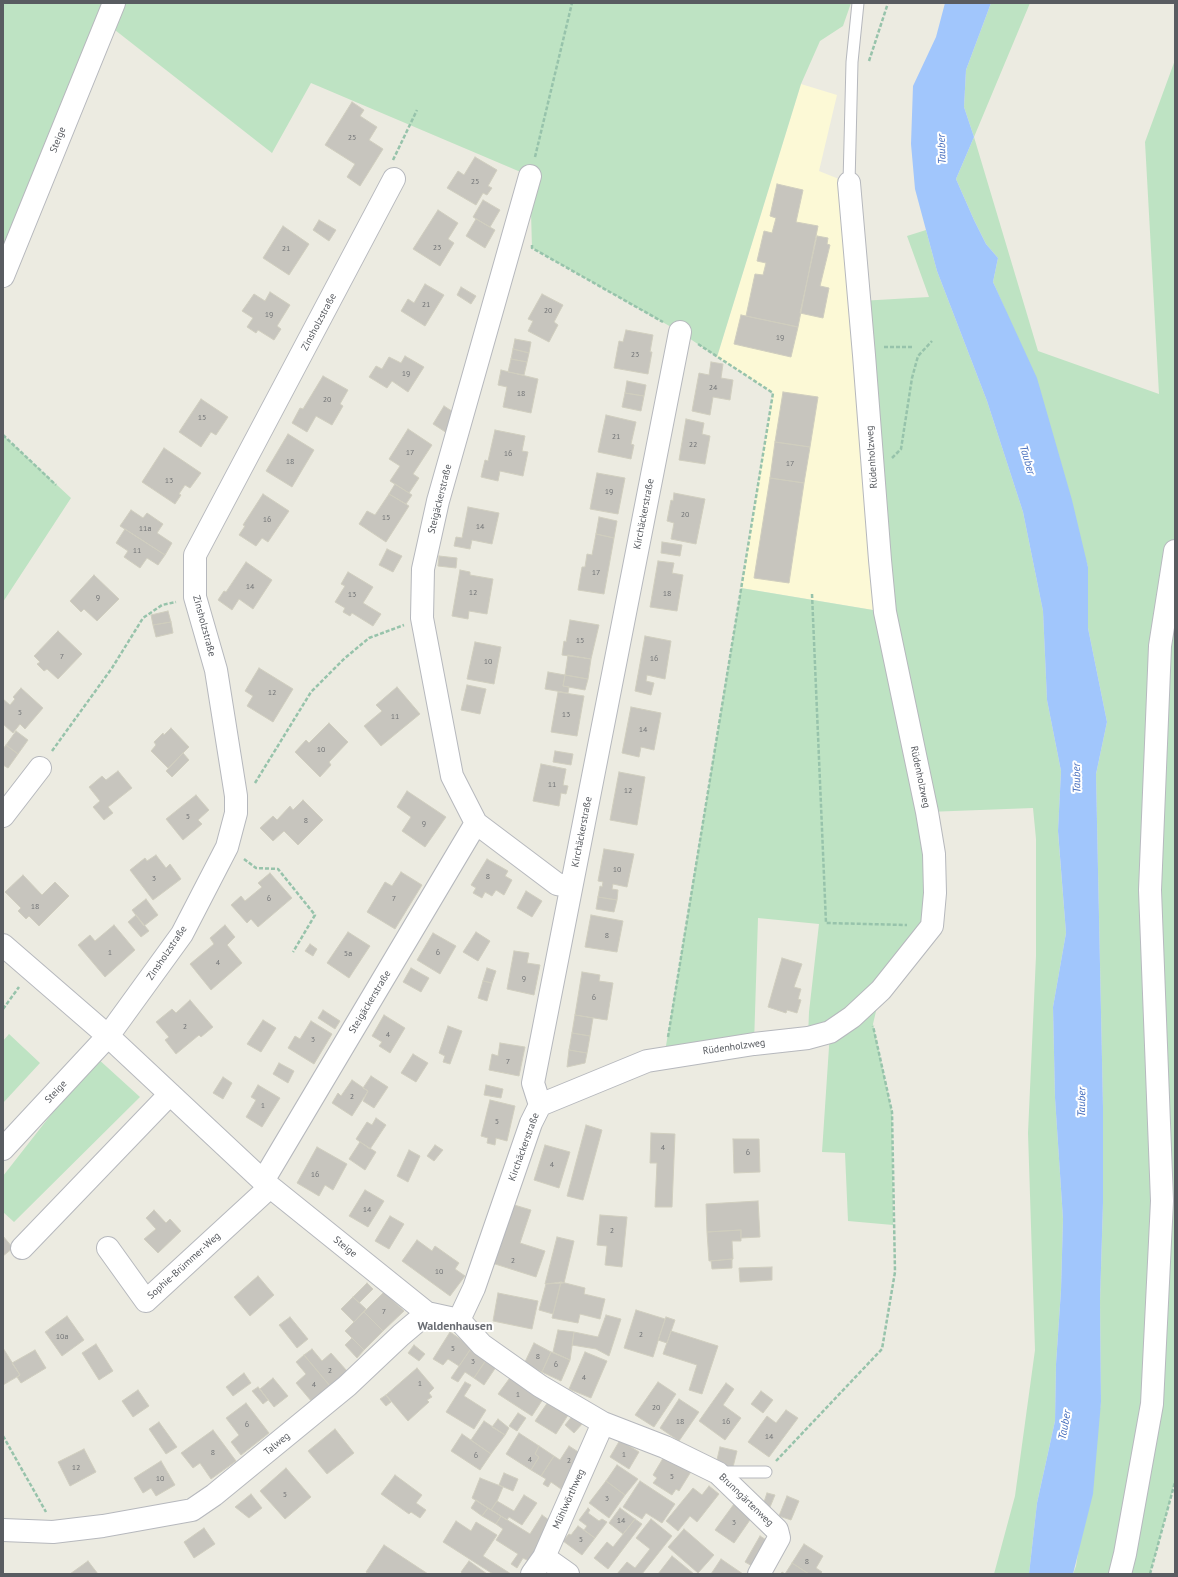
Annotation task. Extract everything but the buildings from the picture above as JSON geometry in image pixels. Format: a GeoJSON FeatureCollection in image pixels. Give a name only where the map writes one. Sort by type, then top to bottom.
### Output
{"type":"FeatureCollection","features":[{"type":"Feature","properties":{"kind":"street","name":"Steige"},"geometry":{"type":"LineString","coordinates":[[3,276],[114,3]]}},
{"type":"Feature","properties":{"kind":"street","name":"Steigäckerstraße"},"geometry":{"type":"LineString","coordinates":[[530,176],[438,501],[423,569],[422,618],[452,776],[476,823],[557,884],[571,887]]}},
{"type":"Feature","properties":{"kind":"street","name":"Zinsholzstraße"},"geometry":{"type":"LineString","coordinates":[[108,1036],[182,934],[227,847],[236,812],[236,796],[216,670],[195,597],[196,555],[394,179]]}},
{"type":"Feature","properties":{"kind":"street","name":"Rüdenholzweg"},"geometry":{"type":"LineString","coordinates":[[540,1104],[647,1061],[754,1044],[808,1038],[830,1032],[852,1017],[881,990],[932,926],[935,893],[934,854],[927,812],[886,612],[880,560],[849,183]]}},
{"type":"Feature","properties":{"kind":"street","name":"Kirchäckerstraße"},"geometry":{"type":"LineString","coordinates":[[459,1320],[474,1288],[540,1104],[533,1083],[680,332]]}},
{"type":"Feature","properties":{"kind":"street"},"geometry":{"type":"LineString","coordinates":[[1120,1574],[1125,1554],[1152,1404],[1162,1201],[1150,890],[1160,646],[1175,551]]}},
{"type":"Feature","properties":{"kind":"street"},"geometry":{"type":"LineString","coordinates":[[3,816],[40,768]]}},
{"type":"Feature","properties":{"kind":"street","name":"Steigäckerstraße"},"geometry":{"type":"LineString","coordinates":[[266,1184],[476,823]]}},
{"type":"Feature","properties":{"kind":"street","name":"Steige"},"geometry":{"type":"LineString","coordinates":[[3,946],[108,1036],[266,1184],[427,1314],[459,1320]]}},
{"type":"Feature","properties":{"kind":"street","name":"Steige"},"geometry":{"type":"LineString","coordinates":[[3,1149],[108,1036]]}},
{"type":"Feature","properties":{"kind":"street"},"geometry":{"type":"LineString","coordinates":[[22,1248],[170,1094]]}},
{"type":"Feature","properties":{"kind":"street","name":"Sophie-Brümmer-Weg"},"geometry":{"type":"LineString","coordinates":[[108,1248],[146,1300],[266,1184]]}},
{"type":"Feature","properties":{"kind":"street","name":"Talweg"},"geometry":{"type":"LineString","coordinates":[[3,1530],[53,1532],[103,1526],[192,1510],[214,1495],[347,1386],[401,1335],[427,1314]]}},
{"type":"Feature","properties":{"kind":"street"},"geometry":{"type":"LineString","coordinates":[[459,1320],[482,1345],[540,1386],[603,1423]]}},
{"type":"Feature","properties":{"kind":"street","name":"Brunngärtenweg"},"geometry":{"type":"LineString","coordinates":[[603,1423],[666,1447],[718,1472],[777,1530],[779,1538],[759,1574]]}},
{"type":"Feature","properties":{"kind":"street","name":"Mühlwörthweg"},"geometry":{"type":"LineString","coordinates":[[538,1565],[603,1423]]}},
{"type":"Feature","properties":{"kind":"street"},"geometry":{"type":"LineString","coordinates":[[538,1565],[568,1574]]}},
{"type":"Feature","properties":{"kind":"lane"},"geometry":{"type":"LineString","coordinates":[[849,183],[850,100],[854,32],[858,3]]}},
{"type":"Feature","properties":{"kind":"lane"},"geometry":{"type":"LineString","coordinates":[[718,1472],[766,1472]]}},
{"type":"Feature","properties":{"kind":"path"},"geometry":{"type":"LineString","coordinates":[[530,176],[572,3]]}},
{"type":"Feature","properties":{"kind":"path"},"geometry":{"type":"LineString","coordinates":[[868,63],[888,3]]}},
{"type":"Feature","properties":{"kind":"path"},"geometry":{"type":"LineString","coordinates":[[394,179],[388,171],[417,110]]}},
{"type":"Feature","properties":{"kind":"path"},"geometry":{"type":"LineString","coordinates":[[532,241],[532,248],[680,332],[773,393],[664,1058]]}},
{"type":"Feature","properties":{"kind":"path"},"geometry":{"type":"LineString","coordinates":[[904,432],[912,378],[918,356],[932,341]]}},
{"type":"Feature","properties":{"kind":"path"},"geometry":{"type":"LineString","coordinates":[[863,347],[912,346]]}},
{"type":"Feature","properties":{"kind":"path"},"geometry":{"type":"LineString","coordinates":[[3,435],[56,485]]}},
{"type":"Feature","properties":{"kind":"path"},"geometry":{"type":"LineString","coordinates":[[812,594],[826,923],[932,926]]}},
{"type":"Feature","properties":{"kind":"path"},"geometry":{"type":"LineString","coordinates":[[40,768],[112,668],[142,618],[162,605],[195,597]]}},
{"type":"Feature","properties":{"kind":"path"},"geometry":{"type":"LineString","coordinates":[[236,796],[250,791],[311,692],[345,658],[368,638],[422,618]]}},
{"type":"Feature","properties":{"kind":"path"},"geometry":{"type":"LineString","coordinates":[[227,847],[256,868],[278,869],[315,915],[293,952]]}},
{"type":"Feature","properties":{"kind":"path"},"geometry":{"type":"LineString","coordinates":[[3,1009],[32,970]]}},
{"type":"Feature","properties":{"kind":"path"},"geometry":{"type":"LineString","coordinates":[[766,1472],[882,1349],[895,1272],[892,1112],[873,1024]]}},
{"type":"Feature","properties":{"kind":"path"},"geometry":{"type":"LineString","coordinates":[[3,1436],[49,1518]]}},
{"type":"Feature","properties":{"kind":"path"},"geometry":{"type":"LineString","coordinates":[[1150,1574],[1175,1482]]}},
{"type":"Feature","properties":{"kind":"shaded area"},"geometry":{"type":"Polygon","coordinates":[[[801,84],[837,95],[819,171],[849,183],[885,612],[741,588],[773,393],[717,357],[801,84]]]}},
{"type":"Feature","properties":{"kind":"green space"},"geometry":{"type":"Polygon","coordinates":[[[3,3],[851,3],[843,26],[820,41],[801,84],[717,357],[680,332],[532,248],[530,176],[311,83],[272,153],[106,23],[3,276],[3,3]]]}},
{"type":"Feature","properties":{"kind":"green space"},"geometry":{"type":"Polygon","coordinates":[[[991,3],[1030,3],[974,137],[964,107],[966,70],[991,3]]]}},
{"type":"Feature","properties":{"kind":"green space"},"geometry":{"type":"Polygon","coordinates":[[[1175,60],[1175,1482],[1150,1574],[1073,1574],[1076,1566],[1101,1402],[1100,1301],[1103,1203],[1103,1107],[1096,774],[1107,722],[1088,628],[1088,567],[1004,307],[993,282],[998,258],[986,244],[956,179],[974,137],[1038,351],[1159,394],[1145,142],[1175,60]]]}},
{"type":"Feature","properties":{"kind":"green space"},"geometry":{"type":"Polygon","coordinates":[[[926,230],[937,271],[987,401],[1023,512],[1043,611],[1047,700],[1061,771],[1058,832],[1066,933],[1053,1007],[1055,1098],[1063,1219],[1061,1290],[1056,1364],[1055,1421],[1037,1503],[1029,1574],[994,1574],[1015,1496],[1035,1350],[1028,1133],[1036,956],[1036,839],[1033,808],[927,812],[932,926],[881,990],[873,1024],[892,1112],[893,1225],[848,1221],[845,1153],[822,1152],[830,1032],[808,1038],[809,1012],[819,924],[758,918],[754,1044],[664,1058],[741,588],[885,612],[860,301],[929,297],[907,236],[926,230]]]}},
{"type":"Feature","properties":{"kind":"green space"},"geometry":{"type":"Polygon","coordinates":[[[3,435],[71,498],[3,602],[3,435]]]}},
{"type":"Feature","properties":{"kind":"green space"},"geometry":{"type":"Polygon","coordinates":[[[9,1034],[40,1063],[3,1103],[3,1041],[9,1034]]]}},
{"type":"Feature","properties":{"kind":"green space"},"geometry":{"type":"Polygon","coordinates":[[[96,1057],[140,1097],[14,1222],[3,1212],[3,1176],[96,1057]]]}},
{"type":"Feature","properties":{"kind":"water","name":"Tauber"},"geometry":{"type":"Polygon","coordinates":[[[945,3],[991,3],[966,70],[964,107],[974,137],[956,179],[986,244],[998,258],[993,282],[1037,378],[1072,500],[1088,567],[1088,628],[1107,722],[1096,774],[1103,1107],[1103,1203],[1100,1301],[1101,1402],[1093,1494],[1073,1574],[1029,1574],[1037,1503],[1055,1421],[1056,1364],[1061,1290],[1063,1219],[1055,1098],[1053,1007],[1066,933],[1058,831],[1061,771],[1047,700],[1043,611],[1023,512],[987,401],[937,271],[915,189],[911,144],[913,86],[936,37],[945,3]]]}},
{"type":"Feature","properties":{"kind":"district","name":"Waldenhausen"},"geometry":{"type":"Point","coordinates":[455,1327]}}]}
